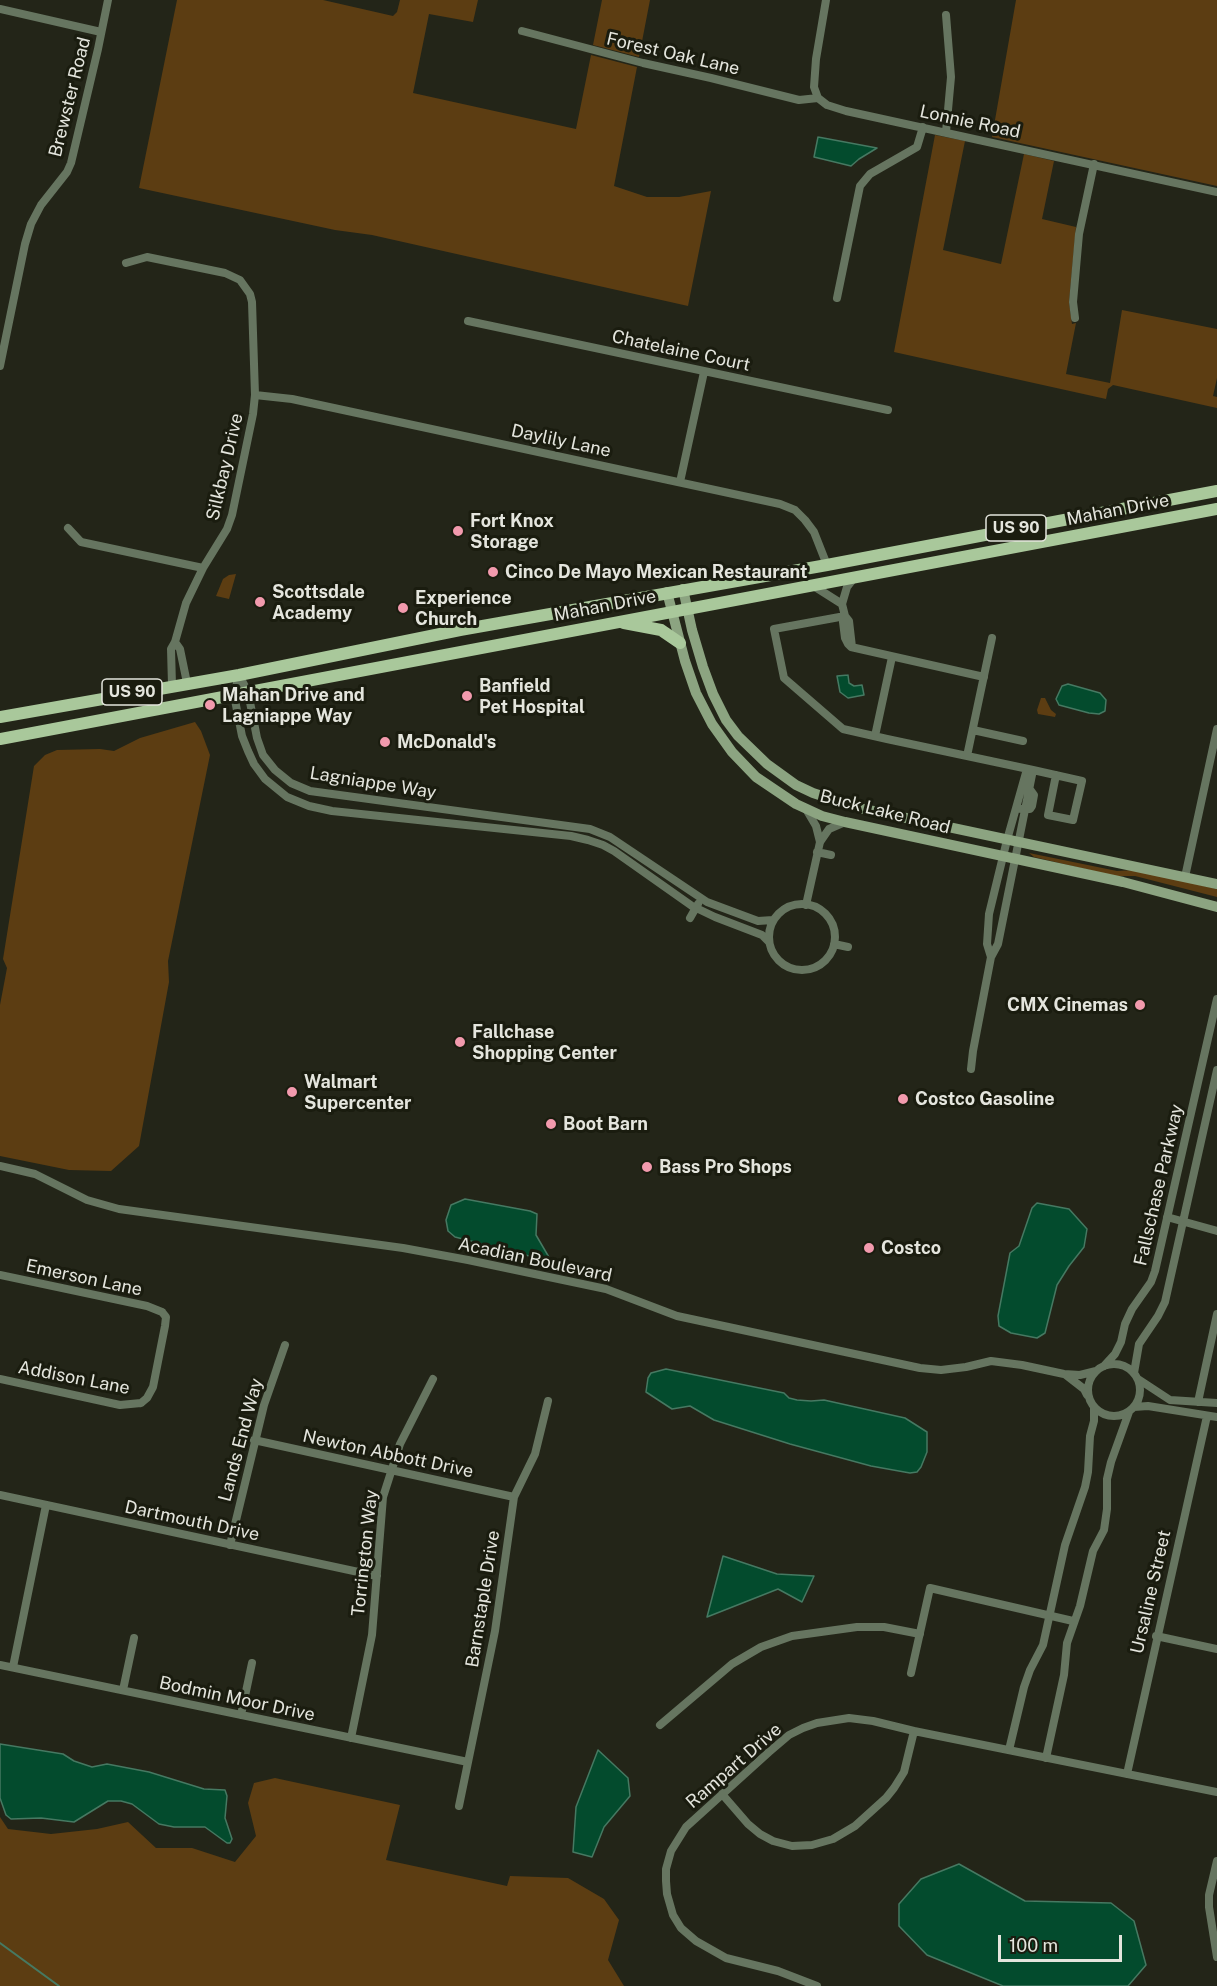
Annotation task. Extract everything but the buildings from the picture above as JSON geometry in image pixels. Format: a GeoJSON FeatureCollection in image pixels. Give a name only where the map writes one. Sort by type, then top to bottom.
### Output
{"type":"FeatureCollection","features":[{"type":"Feature","properties":{"kind":"main road","name":"Mahan Drive"},"geometry":{"type":"LineString","coordinates":[[0,717],[239,675],[430,636],[827,565],[1217,491]]}},
{"type":"Feature","properties":{"kind":"main road","name":"Mahan Drive"},"geometry":{"type":"LineString","coordinates":[[0,739],[1217,509]]}},
{"type":"Feature","properties":{"kind":"main road"},"geometry":{"type":"LineString","coordinates":[[932,563],[950,551],[952,540]]}},
{"type":"Feature","properties":{"kind":"main road","name":"Buck Lake Road"},"geometry":{"type":"LineString","coordinates":[[683,589],[703,667],[726,720],[738,736],[774,769],[796,785],[859,808],[1217,884]]}},
{"type":"Feature","properties":{"kind":"main road","name":"Buck Lake Road"},"geometry":{"type":"LineString","coordinates":[[667,592],[696,693],[712,724],[732,752],[756,777],[789,800],[806,809],[845,822],[1123,882],[1217,907]]}},
{"type":"Feature","properties":{"kind":"main road"},"geometry":{"type":"LineString","coordinates":[[617,622],[661,630],[680,643]]}},
{"type":"Feature","properties":{"kind":"main road"},"geometry":{"type":"LineString","coordinates":[[418,659],[430,644],[430,636]]}},
{"type":"Feature","properties":{"kind":"main road"},"geometry":{"type":"LineString","coordinates":[[1123,882],[1137,879],[1217,900]]}},
{"type":"Feature","properties":{"kind":"main road"},"geometry":{"type":"LineString","coordinates":[[1155,891],[1168,902],[1217,914]]}},
{"type":"Feature","properties":{"kind":"street","name":"Brewster Road"},"geometry":{"type":"LineString","coordinates":[[0,366],[28,234],[41,205],[67,172],[71,163],[108,0]]}},
{"type":"Feature","properties":{"kind":"street"},"geometry":{"type":"LineString","coordinates":[[818,98],[814,87],[814,77],[826,0]]}},
{"type":"Feature","properties":{"kind":"street"},"geometry":{"type":"LineString","coordinates":[[0,9],[101,32]]}},
{"type":"Feature","properties":{"kind":"street"},"geometry":{"type":"LineString","coordinates":[[946,15],[951,77],[946,132]]}},
{"type":"Feature","properties":{"kind":"street","name":"Forest Oak Lane"},"geometry":{"type":"LineString","coordinates":[[522,31],[620,58],[799,100],[818,98]]}},
{"type":"Feature","properties":{"kind":"street","name":"Lonnie Road"},"geometry":{"type":"LineString","coordinates":[[818,98],[826,105],[846,111],[1217,192]]}},
{"type":"Feature","properties":{"kind":"street"},"geometry":{"type":"LineString","coordinates":[[837,298],[860,186],[870,174],[917,147],[923,127]]}},
{"type":"Feature","properties":{"kind":"street"},"geometry":{"type":"LineString","coordinates":[[1075,318],[1073,302],[1079,234],[1094,164]]}},
{"type":"Feature","properties":{"kind":"street","name":"Silkbay Drive"},"geometry":{"type":"LineString","coordinates":[[126,263],[147,257],[225,273],[240,280],[250,294],[252,302],[255,395],[232,515],[227,529],[203,568],[186,603],[171,649],[172,685]]}},
{"type":"Feature","properties":{"kind":"street","name":"Chatelaine Court"},"geometry":{"type":"LineString","coordinates":[[468,321],[888,411]]}},
{"type":"Feature","properties":{"kind":"street"},"geometry":{"type":"LineString","coordinates":[[680,482],[704,372]]}},
{"type":"Feature","properties":{"kind":"street","name":"Daylily Lane"},"geometry":{"type":"LineString","coordinates":[[255,395],[292,399],[780,504],[795,510],[814,532],[827,565]]}},
{"type":"Feature","properties":{"kind":"street"},"geometry":{"type":"LineString","coordinates":[[68,528],[81,542],[203,568]]}},
{"type":"Feature","properties":{"kind":"street"},"geometry":{"type":"LineString","coordinates":[[854,578],[847,587],[842,604],[845,616],[843,622],[845,638],[848,645],[984,677]]}},
{"type":"Feature","properties":{"kind":"street"},"geometry":{"type":"LineString","coordinates":[[811,585],[842,604]]}},
{"type":"Feature","properties":{"kind":"street"},"geometry":{"type":"LineString","coordinates":[[845,616],[774,629],[784,678],[843,729],[1056,775],[1082,781],[1073,820],[1048,815],[1056,775]]}},
{"type":"Feature","properties":{"kind":"street"},"geometry":{"type":"LineString","coordinates":[[968,756],[992,638]]}},
{"type":"Feature","properties":{"kind":"street"},"geometry":{"type":"LineString","coordinates":[[175,642],[180,649],[187,683]]}},
{"type":"Feature","properties":{"kind":"street"},"geometry":{"type":"LineString","coordinates":[[875,736],[892,657]]}},
{"type":"Feature","properties":{"kind":"street","name":"Lagniappe Way"},"geometry":{"type":"LineString","coordinates":[[239,675],[248,692],[256,738],[263,755],[275,770],[291,783],[310,792],[574,826],[600,833],[624,846],[701,898],[744,917],[761,922],[773,920]]}},
{"type":"Feature","properties":{"kind":"street","name":"Lagniappe Way"},"geometry":{"type":"LineString","coordinates":[[239,675],[234,695],[242,736],[254,764],[266,779],[287,797],[309,806],[332,811],[571,836],[597,843],[614,851],[696,908],[762,935],[769,942]]}},
{"type":"Feature","properties":{"kind":"street"},"geometry":{"type":"LineString","coordinates":[[1185,877],[1217,729]]}},
{"type":"Feature","properties":{"kind":"street"},"geometry":{"type":"LineString","coordinates":[[973,730],[1023,741]]}},
{"type":"Feature","properties":{"kind":"street"},"geometry":{"type":"LineString","coordinates":[[991,957],[987,944],[989,914],[1007,840],[1029,788],[1030,770]]}},
{"type":"Feature","properties":{"kind":"street"},"geometry":{"type":"LineString","coordinates":[[971,1069],[991,957],[998,944],[1020,843],[1021,808],[1030,770]]}},
{"type":"Feature","properties":{"kind":"street"},"geometry":{"type":"LineString","coordinates":[[414,820],[417,807]]}},
{"type":"Feature","properties":{"kind":"street"},"geometry":{"type":"LineString","coordinates":[[806,809],[816,826],[820,842]]}},
{"type":"Feature","properties":{"kind":"street"},"geometry":{"type":"LineString","coordinates":[[507,830],[508,818]]}},
{"type":"Feature","properties":{"kind":"street"},"geometry":{"type":"LineString","coordinates":[[806,904],[820,842],[829,829],[845,822]]}},
{"type":"Feature","properties":{"kind":"street"},"geometry":{"type":"LineString","coordinates":[[597,843],[600,833]]}},
{"type":"Feature","properties":{"kind":"street"},"geometry":{"type":"LineString","coordinates":[[817,852],[831,855]]}},
{"type":"Feature","properties":{"kind":"street"},"geometry":{"type":"LineString","coordinates":[[690,918],[701,898]]}},
{"type":"Feature","properties":{"kind":"street"},"geometry":{"type":"LineString","coordinates":[[806,904],[816,907],[825,914],[832,923],[835,934],[830,955],[822,963],[801,970],[790,968],[780,962],[769,942],[769,931],[773,920],[781,911],[791,906],[806,904]]}},
{"type":"Feature","properties":{"kind":"street"},"geometry":{"type":"LineString","coordinates":[[834,944],[848,946]]}},
{"type":"Feature","properties":{"kind":"street","name":"Fallschase Parkway"},"geometry":{"type":"LineString","coordinates":[[1104,1366],[1115,1354],[1132,1310],[1151,1282],[1160,1254],[1213,1028],[1217,999]]}},
{"type":"Feature","properties":{"kind":"street","name":"Fallschase Parkway"},"geometry":{"type":"LineString","coordinates":[[1136,1376],[1139,1344],[1165,1302],[1217,1070]]}},
{"type":"Feature","properties":{"kind":"street","name":"Acadian Boulevard"},"geometry":{"type":"LineString","coordinates":[[0,1166],[35,1174],[87,1200],[118,1209],[403,1248],[468,1260],[606,1289],[677,1316],[920,1368],[941,1370],[998,1362],[1064,1374],[1080,1375],[1096,1371]]}},
{"type":"Feature","properties":{"kind":"street"},"geometry":{"type":"LineString","coordinates":[[1167,1217],[1217,1231]]}},
{"type":"Feature","properties":{"kind":"street","name":"Emerson Lane"},"geometry":{"type":"LineString","coordinates":[[0,1275],[165,1310],[165,1326],[153,1387],[144,1407]]}},
{"type":"Feature","properties":{"kind":"street"},"geometry":{"type":"LineString","coordinates":[[1198,1402],[1217,1314]]}},
{"type":"Feature","properties":{"kind":"street","name":"Lands End Way"},"geometry":{"type":"LineString","coordinates":[[230,1545],[255,1440],[275,1369],[285,1345]]}},
{"type":"Feature","properties":{"kind":"street"},"geometry":{"type":"LineString","coordinates":[[1217,1403],[1170,1400],[1120,1365],[1104,1366],[1096,1371],[1088,1384],[1089,1399],[1094,1407],[1110,1416],[1148,1406],[1217,1417]]}},
{"type":"Feature","properties":{"kind":"street","name":"Acadian Boulevard"},"geometry":{"type":"LineString","coordinates":[[1064,1374],[1084,1389],[1089,1399]]}},
{"type":"Feature","properties":{"kind":"street"},"geometry":{"type":"LineString","coordinates":[[1046,1758],[1064,1674],[1067,1643],[1080,1606],[1093,1551],[1104,1530],[1107,1479],[1111,1462],[1140,1393],[1136,1376]]}},
{"type":"Feature","properties":{"kind":"street","name":"Addison Lane"},"geometry":{"type":"LineString","coordinates":[[0,1379],[120,1405],[144,1407]]}},
{"type":"Feature","properties":{"kind":"street","name":"Torrington Way"},"geometry":{"type":"LineString","coordinates":[[351,1738],[372,1635],[383,1497],[391,1470],[411,1422],[433,1379]]}},
{"type":"Feature","properties":{"kind":"street","name":"Barnstaple Drive"},"geometry":{"type":"LineString","coordinates":[[459,1806],[495,1631],[514,1497],[535,1454],[548,1401]]}},
{"type":"Feature","properties":{"kind":"street"},"geometry":{"type":"LineString","coordinates":[[1009,1750],[1024,1687],[1043,1645],[1065,1545],[1088,1472],[1094,1407]]}},
{"type":"Feature","properties":{"kind":"street","name":"Ursaline Street"},"geometry":{"type":"LineString","coordinates":[[1127,1774],[1207,1416]]}},
{"type":"Feature","properties":{"kind":"street","name":"Newton Abbott Drive"},"geometry":{"type":"LineString","coordinates":[[255,1440],[514,1497]]}},
{"type":"Feature","properties":{"kind":"street","name":"Dartmouth Drive"},"geometry":{"type":"LineString","coordinates":[[0,1496],[377,1576]]}},
{"type":"Feature","properties":{"kind":"street"},"geometry":{"type":"LineString","coordinates":[[13,1667],[46,1505]]}},
{"type":"Feature","properties":{"kind":"street"},"geometry":{"type":"LineString","coordinates":[[911,1673],[930,1588],[1073,1621]]}},
{"type":"Feature","properties":{"kind":"street"},"geometry":{"type":"LineString","coordinates":[[660,1725],[732,1664],[760,1647],[792,1636],[857,1627],[884,1627],[920,1634]]}},
{"type":"Feature","properties":{"kind":"street"},"geometry":{"type":"LineString","coordinates":[[1156,1636],[1217,1649]]}},
{"type":"Feature","properties":{"kind":"street"},"geometry":{"type":"LineString","coordinates":[[123,1690],[134,1638]]}},
{"type":"Feature","properties":{"kind":"street"},"geometry":{"type":"LineString","coordinates":[[241,1715],[252,1663]]}},
{"type":"Feature","properties":{"kind":"street","name":"Bodmin Moor Drive"},"geometry":{"type":"LineString","coordinates":[[0,1665],[468,1762]]}},
{"type":"Feature","properties":{"kind":"street","name":"Rampart Drive"},"geometry":{"type":"LineString","coordinates":[[817,1986],[778,1971],[745,1964],[712,1951],[681,1928],[673,1915],[667,1894],[666,1869],[671,1851],[686,1827],[789,1736],[817,1723],[849,1718],[873,1721],[1217,1792]]}},
{"type":"Feature","properties":{"kind":"street"},"geometry":{"type":"LineString","coordinates":[[722,1794],[748,1824],[773,1841],[792,1845],[812,1845],[833,1839],[855,1826],[894,1788],[904,1772],[914,1731]]}},
{"type":"Feature","properties":{"kind":"street"},"geometry":{"type":"LineString","coordinates":[[1217,1861],[1209,1895],[1217,1957]]}},
{"type":"Feature","properties":{"kind":"shaded area"},"geometry":{"type":"Polygon","coordinates":[[[177,0],[323,0],[393,16],[397,12],[400,0],[478,0],[473,22],[429,14],[413,93],[576,129],[591,55],[637,67],[614,186],[647,197],[679,197],[711,191],[688,306],[372,235],[335,230],[139,188],[177,0]]]}},
{"type":"Feature","properties":{"kind":"shaded area"},"geometry":{"type":"Polygon","coordinates":[[[602,0],[650,0],[639,57],[593,45],[602,0]]]}},
{"type":"Feature","properties":{"kind":"shaded area"},"geometry":{"type":"Polygon","coordinates":[[[1016,0],[1217,0],[1217,186],[992,137],[1016,0]]]}},
{"type":"Feature","properties":{"kind":"shaded area"},"geometry":{"type":"Polygon","coordinates":[[[935,135],[965,141],[943,250],[1001,264],[1024,154],[1054,161],[1042,219],[1076,227],[1069,302],[1072,324],[1076,323],[1066,374],[1110,383],[1122,310],[1217,329],[1217,378],[1213,396],[1217,397],[1217,408],[1113,385],[1108,389],[1106,399],[894,352],[935,135]]]}},
{"type":"Feature","properties":{"kind":"shaded area"},"geometry":{"type":"Polygon","coordinates":[[[818,137],[877,148],[851,166],[814,157],[818,137]]]}},
{"type":"Feature","properties":{"kind":"shaded area"},"geometry":{"type":"Polygon","coordinates":[[[236,574],[229,599],[216,596],[223,579],[236,574]]]}},
{"type":"Feature","properties":{"kind":"shaded area"},"geometry":{"type":"Polygon","coordinates":[[[848,675],[849,683],[854,686],[862,685],[864,695],[848,698],[840,692],[837,676],[848,675]]]}},
{"type":"Feature","properties":{"kind":"shaded area"},"geometry":{"type":"Polygon","coordinates":[[[1068,684],[1100,693],[1106,700],[1105,711],[1099,714],[1089,713],[1059,705],[1056,699],[1062,686],[1068,684]]]}},
{"type":"Feature","properties":{"kind":"shaded area"},"geometry":{"type":"Polygon","coordinates":[[[1041,698],[1045,698],[1051,710],[1056,714],[1055,717],[1038,714],[1041,698]]]}},
{"type":"Feature","properties":{"kind":"shaded area"},"geometry":{"type":"Polygon","coordinates":[[[195,722],[210,755],[168,961],[169,982],[139,1146],[111,1171],[69,1170],[0,1156],[0,1005],[7,968],[3,959],[34,766],[45,755],[57,750],[114,751],[140,738],[195,722]]]}},
{"type":"Feature","properties":{"kind":"shaded area"},"geometry":{"type":"Polygon","coordinates":[[[1029,853],[1117,871],[1135,870],[1217,889],[1217,897],[1135,876],[1115,876],[1034,857],[1029,853]]]}},
{"type":"Feature","properties":{"kind":"shaded area"},"geometry":{"type":"Polygon","coordinates":[[[465,1199],[537,1214],[536,1235],[550,1259],[545,1260],[455,1237],[448,1231],[446,1220],[451,1205],[465,1199]]]}},
{"type":"Feature","properties":{"kind":"shaded area"},"geometry":{"type":"Polygon","coordinates":[[[1037,1203],[1069,1209],[1087,1229],[1084,1247],[1057,1285],[1045,1333],[1037,1338],[1011,1333],[999,1326],[998,1316],[1010,1253],[1019,1246],[1032,1208],[1037,1203]]]}},
{"type":"Feature","properties":{"kind":"shaded area"},"geometry":{"type":"Polygon","coordinates":[[[666,1369],[784,1393],[789,1398],[797,1400],[824,1400],[905,1418],[927,1432],[927,1452],[917,1472],[910,1473],[871,1466],[790,1444],[714,1420],[690,1406],[672,1409],[646,1392],[651,1373],[666,1369]]]}},
{"type":"Feature","properties":{"kind":"shaded area"},"geometry":{"type":"Polygon","coordinates":[[[723,1556],[777,1574],[814,1576],[802,1602],[778,1589],[707,1617],[723,1556]]]}},
{"type":"Feature","properties":{"kind":"shaded area"},"geometry":{"type":"Polygon","coordinates":[[[0,1744],[63,1754],[74,1761],[92,1767],[107,1764],[149,1772],[204,1789],[225,1790],[227,1796],[225,1818],[232,1839],[230,1843],[227,1843],[205,1827],[174,1827],[159,1824],[132,1804],[121,1801],[108,1801],[74,1822],[41,1818],[11,1819],[6,1815],[0,1798],[0,1744]]]}},
{"type":"Feature","properties":{"kind":"shaded area"},"geometry":{"type":"Polygon","coordinates":[[[598,1750],[628,1778],[630,1796],[604,1827],[592,1857],[573,1852],[576,1807],[598,1750]]]}},
{"type":"Feature","properties":{"kind":"shaded area"},"geometry":{"type":"Polygon","coordinates":[[[275,1778],[400,1805],[386,1860],[507,1886],[510,1876],[568,1878],[604,1899],[619,1920],[608,1960],[624,1986],[0,1986],[0,1817],[8,1829],[51,1834],[97,1829],[128,1822],[156,1848],[192,1848],[235,1862],[256,1836],[248,1803],[254,1783],[275,1778]]]}},
{"type":"Feature","properties":{"kind":"shaded area"},"geometry":{"type":"Polygon","coordinates":[[[959,1864],[1025,1901],[1111,1903],[1134,1921],[1146,1965],[1128,1986],[1003,1986],[927,1955],[899,1926],[899,1904],[921,1879],[959,1864]]]}},
{"type":"Feature","properties":{"kind":"waterway"},"geometry":{"type":"LineString","coordinates":[[0,1943],[59,1986]]}},
{"type":"Feature","properties":{"kind":"place","name":"Fort Knox Storage"},"geometry":{"type":"Point","coordinates":[458,531]}},
{"type":"Feature","properties":{"kind":"place","name":"Cinco De Mayo Mexican Restaurant"},"geometry":{"type":"Point","coordinates":[493,572]}},
{"type":"Feature","properties":{"kind":"place","name":"Scottsdale Academy"},"geometry":{"type":"Point","coordinates":[260,602]}},
{"type":"Feature","properties":{"kind":"place","name":"Experience Church"},"geometry":{"type":"Point","coordinates":[403,608]}},
{"type":"Feature","properties":{"kind":"place","name":"Banfield Pet Hospital"},"geometry":{"type":"Point","coordinates":[467,696]}},
{"type":"Feature","properties":{"kind":"place","name":"Mahan Drive and Lagniappe Way"},"geometry":{"type":"Point","coordinates":[210,705]}},
{"type":"Feature","properties":{"kind":"place","name":"McDonald's"},"geometry":{"type":"Point","coordinates":[385,742]}},
{"type":"Feature","properties":{"kind":"place","name":"CMX Cinemas"},"geometry":{"type":"Point","coordinates":[1140,1005]}},
{"type":"Feature","properties":{"kind":"place","name":"Fallchase Shopping Center"},"geometry":{"type":"Point","coordinates":[460,1042]}},
{"type":"Feature","properties":{"kind":"place","name":"Walmart Supercenter"},"geometry":{"type":"Point","coordinates":[292,1092]}},
{"type":"Feature","properties":{"kind":"place","name":"Costco Gasoline"},"geometry":{"type":"Point","coordinates":[903,1099]}},
{"type":"Feature","properties":{"kind":"place","name":"Boot Barn"},"geometry":{"type":"Point","coordinates":[551,1124]}},
{"type":"Feature","properties":{"kind":"place","name":"Bass Pro Shops"},"geometry":{"type":"Point","coordinates":[647,1167]}},
{"type":"Feature","properties":{"kind":"place","name":"Costco"},"geometry":{"type":"Point","coordinates":[869,1248]}}]}
